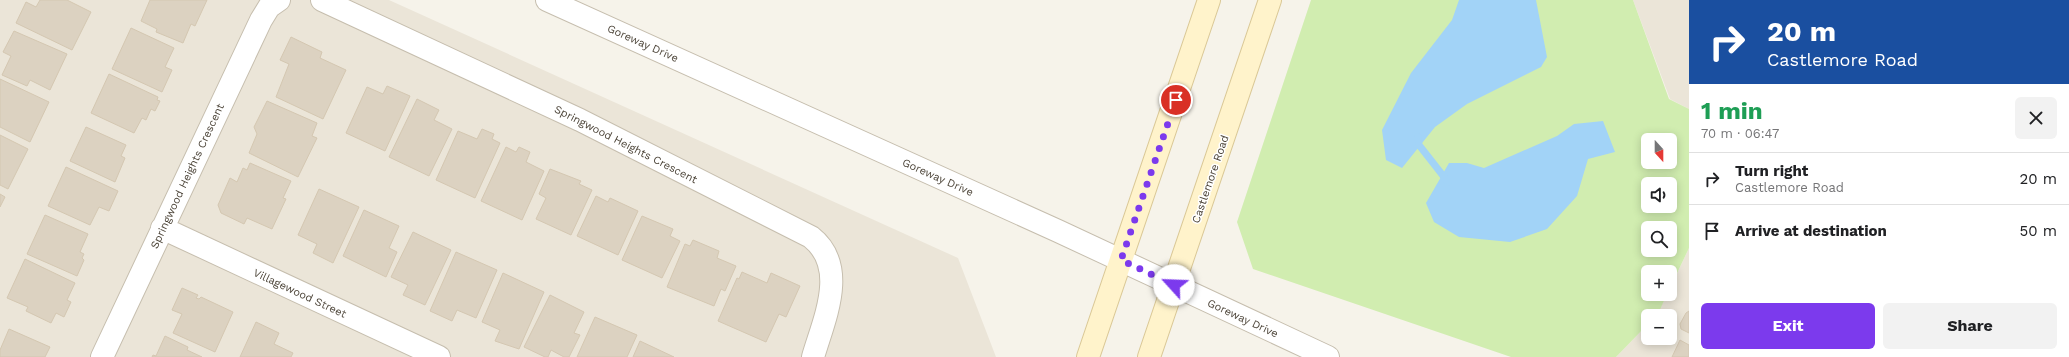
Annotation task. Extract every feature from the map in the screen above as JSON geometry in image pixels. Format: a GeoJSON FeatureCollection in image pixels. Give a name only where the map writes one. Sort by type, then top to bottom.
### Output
{"type":"FeatureCollection","features":[{"type":"Feature","properties":{"kind":"main road"},"geometry":{"type":"LineString","coordinates":[[1088,357],[1209,0]]}},
{"type":"Feature","properties":{"kind":"main road","name":"Castlemore Road"},"geometry":{"type":"LineString","coordinates":[[1149,357],[1270,0]]}},
{"type":"Feature","properties":{"kind":"street","name":"Springwood Heights Crescent"},"geometry":{"type":"LineString","coordinates":[[102,357],[261,20],[269,7],[278,0]]}},
{"type":"Feature","properties":{"kind":"street","name":"Springwood Heights Crescent"},"geometry":{"type":"LineString","coordinates":[[322,0],[580,120],[811,237],[821,245],[832,273],[832,286],[813,357]]}},
{"type":"Feature","properties":{"kind":"street","name":"Goreway Drive"},"geometry":{"type":"LineString","coordinates":[[547,0],[1121,260],[1328,357]]}},
{"type":"Feature","properties":{"kind":"street","name":"Villagewood Street"},"geometry":{"type":"LineString","coordinates":[[162,228],[439,357]]}},
{"type":"Feature","properties":{"kind":"shaded area"},"geometry":{"type":"Polygon","coordinates":[[[0,0],[389,0],[958,258],[996,357],[0,357],[0,0]]]}},
{"type":"Feature","properties":{"kind":"shaded area"},"geometry":{"type":"Polygon","coordinates":[[[1633,0],[1689,0],[1689,109],[1670,99],[1633,0]]]}},
{"type":"Feature","properties":{"kind":"shaded area"},"geometry":{"type":"Polygon","coordinates":[[[1689,248],[1689,357],[1616,357],[1641,331],[1641,345],[1677,345],[1677,309],[1660,309],[1664,301],[1677,301],[1677,273],[1689,248]]]}},
{"type":"Feature","properties":{"kind":"green space"},"geometry":{"type":"Polygon","coordinates":[[[1311,0],[1633,0],[1669,99],[1689,109],[1689,248],[1677,273],[1677,265],[1641,265],[1641,301],[1664,301],[1660,309],[1641,309],[1641,331],[1616,357],[1511,357],[1253,269],[1237,222],[1311,0]]]}},
{"type":"Feature","properties":{"kind":"water"},"geometry":{"type":"Polygon","coordinates":[[[1459,0],[1536,0],[1547,57],[1541,67],[1467,104],[1435,127],[1402,168],[1386,160],[1382,130],[1411,73],[1452,20],[1459,0]]]}},
{"type":"Feature","properties":{"kind":"water"},"geometry":{"type":"Polygon","coordinates":[[[1603,121],[1615,152],[1588,159],[1577,196],[1547,229],[1510,242],[1459,237],[1434,222],[1426,203],[1449,163],[1467,163],[1484,168],[1557,136],[1574,124],[1603,121]]]}},
{"type":"Feature","properties":{"kind":"building"},"geometry":{"type":"Polygon","coordinates":[[[40,0],[67,0],[91,12],[72,50],[16,23],[26,2],[36,7],[40,0]]]}},
{"type":"Feature","properties":{"kind":"building"},"geometry":{"type":"Polygon","coordinates":[[[150,0],[207,0],[195,26],[191,24],[183,43],[156,32],[157,29],[141,21],[150,0]]]}},
{"type":"Feature","properties":{"kind":"building"},"geometry":{"type":"Polygon","coordinates":[[[131,28],[174,48],[165,67],[172,70],[162,92],[112,69],[131,28]]]}},
{"type":"Feature","properties":{"kind":"building"},"geometry":{"type":"Polygon","coordinates":[[[14,31],[67,54],[50,90],[30,80],[27,86],[2,75],[11,56],[3,52],[14,31]]]}},
{"type":"Feature","properties":{"kind":"building"},"geometry":{"type":"Polygon","coordinates":[[[291,37],[322,52],[320,58],[346,70],[323,119],[276,97],[289,64],[280,60],[291,37]]]}},
{"type":"Feature","properties":{"kind":"building"},"geometry":{"type":"Polygon","coordinates":[[[109,74],[158,97],[157,100],[160,101],[155,111],[151,109],[146,120],[142,118],[134,133],[91,113],[109,74]]]}},
{"type":"Feature","properties":{"kind":"building"},"geometry":{"type":"Polygon","coordinates":[[[0,79],[49,102],[30,142],[0,127],[0,79]]]}},
{"type":"Feature","properties":{"kind":"building"},"geometry":{"type":"Polygon","coordinates":[[[387,86],[410,96],[385,151],[346,133],[367,87],[383,94],[387,86]]]}},
{"type":"Feature","properties":{"kind":"building"},"geometry":{"type":"Polygon","coordinates":[[[417,99],[439,110],[434,120],[452,129],[429,176],[389,157],[417,99]]]}},
{"type":"Feature","properties":{"kind":"building"},"geometry":{"type":"Polygon","coordinates":[[[267,101],[317,123],[312,136],[317,138],[298,177],[249,153],[257,134],[254,127],[267,101]]]}},
{"type":"Feature","properties":{"kind":"building"},"geometry":{"type":"Polygon","coordinates":[[[86,127],[126,145],[121,156],[125,158],[115,182],[70,161],[86,127]]]}},
{"type":"Feature","properties":{"kind":"building"},"geometry":{"type":"Polygon","coordinates":[[[482,129],[494,134],[492,139],[500,143],[475,198],[436,180],[458,131],[477,139],[482,129]]]}},
{"type":"Feature","properties":{"kind":"building"},"geometry":{"type":"Polygon","coordinates":[[[0,135],[28,149],[8,189],[0,185],[0,135]]]}},
{"type":"Feature","properties":{"kind":"building"},"geometry":{"type":"Polygon","coordinates":[[[506,147],[516,152],[519,147],[530,152],[526,162],[544,171],[522,220],[481,201],[506,147]]]}},
{"type":"Feature","properties":{"kind":"building"},"geometry":{"type":"Polygon","coordinates":[[[250,163],[291,181],[283,198],[286,199],[272,229],[247,218],[244,224],[221,213],[218,205],[230,178],[237,182],[243,168],[247,170],[250,163]]]}},
{"type":"Feature","properties":{"kind":"building"},"geometry":{"type":"Polygon","coordinates":[[[66,167],[118,191],[109,211],[99,207],[90,225],[48,206],[66,167]]]}},
{"type":"Feature","properties":{"kind":"building"},"geometry":{"type":"Polygon","coordinates":[[[550,169],[581,181],[579,184],[592,190],[571,235],[536,219],[546,198],[539,194],[550,169]]]}},
{"type":"Feature","properties":{"kind":"building"},"geometry":{"type":"Polygon","coordinates":[[[319,189],[359,207],[333,263],[313,253],[317,244],[298,235],[319,189]]]}},
{"type":"Feature","properties":{"kind":"building"},"geometry":{"type":"Polygon","coordinates":[[[0,194],[5,197],[0,207],[0,194]]]}},
{"type":"Feature","properties":{"kind":"building"},"geometry":{"type":"Polygon","coordinates":[[[596,196],[608,202],[610,198],[638,211],[618,255],[577,236],[596,196]]]}},
{"type":"Feature","properties":{"kind":"building"},"geometry":{"type":"Polygon","coordinates":[[[364,210],[399,226],[389,248],[397,252],[386,277],[343,256],[364,210]]]}},
{"type":"Feature","properties":{"kind":"building"},"geometry":{"type":"Polygon","coordinates":[[[45,215],[88,234],[80,252],[84,254],[82,258],[84,260],[77,276],[27,254],[45,215]]]}},
{"type":"Feature","properties":{"kind":"building"},"geometry":{"type":"Polygon","coordinates":[[[642,216],[673,229],[670,236],[680,241],[662,278],[622,260],[642,216]]]}},
{"type":"Feature","properties":{"kind":"building"},"geometry":{"type":"Polygon","coordinates":[[[413,232],[451,250],[425,305],[403,295],[408,285],[391,277],[413,232]]]}},
{"type":"Feature","properties":{"kind":"building"},"geometry":{"type":"Polygon","coordinates":[[[693,240],[719,251],[717,258],[736,266],[725,291],[721,289],[714,306],[667,287],[685,244],[690,246],[693,240]]]}},
{"type":"Feature","properties":{"kind":"building"},"geometry":{"type":"Polygon","coordinates":[[[456,252],[497,270],[476,318],[457,310],[452,321],[430,311],[456,252]]]}},
{"type":"Feature","properties":{"kind":"building"},"geometry":{"type":"Polygon","coordinates":[[[25,259],[75,283],[67,300],[71,302],[64,317],[56,313],[51,323],[26,311],[28,307],[7,298],[25,259]]]}},
{"type":"Feature","properties":{"kind":"building"},"geometry":{"type":"Polygon","coordinates":[[[742,272],[767,283],[771,273],[800,286],[786,317],[779,314],[766,342],[718,321],[737,278],[739,279],[742,272]]]}},
{"type":"Feature","properties":{"kind":"building"},"geometry":{"type":"Polygon","coordinates":[[[503,273],[544,292],[519,349],[495,341],[500,330],[482,322],[503,273]]]}},
{"type":"Feature","properties":{"kind":"building"},"geometry":{"type":"Polygon","coordinates":[[[182,288],[198,295],[196,298],[199,299],[201,297],[233,312],[215,352],[173,333],[182,314],[172,310],[182,288]]]}},
{"type":"Feature","properties":{"kind":"building"},"geometry":{"type":"Polygon","coordinates":[[[550,295],[584,312],[574,333],[580,335],[569,357],[564,357],[551,350],[548,357],[545,357],[524,347],[550,295]]]}},
{"type":"Feature","properties":{"kind":"building"},"geometry":{"type":"Polygon","coordinates":[[[1689,311],[1689,333],[1681,329],[1680,324],[1686,313],[1689,311]]]}},
{"type":"Feature","properties":{"kind":"building"},"geometry":{"type":"Polygon","coordinates":[[[595,317],[637,335],[627,357],[577,357],[595,317]]]}},
{"type":"Feature","properties":{"kind":"building"},"geometry":{"type":"Polygon","coordinates":[[[256,322],[279,333],[274,344],[293,353],[291,357],[240,357],[256,322]]]}},
{"type":"Feature","properties":{"kind":"building"},"geometry":{"type":"Polygon","coordinates":[[[9,329],[50,347],[45,357],[0,357],[0,350],[9,329]]]}},
{"type":"Feature","properties":{"kind":"building"},"geometry":{"type":"Polygon","coordinates":[[[165,336],[188,347],[187,350],[202,357],[152,357],[153,355],[156,356],[165,336]]]}},
{"type":"Feature","properties":{"kind":"building"},"geometry":{"type":"Polygon","coordinates":[[[1680,340],[1689,345],[1689,357],[1672,357],[1680,340]]]}},
{"type":"Feature","properties":{"kind":"building"},"geometry":{"type":"Polygon","coordinates":[[[640,341],[674,357],[633,357],[640,341]]]}},
{"type":"Feature","properties":{"kind":"waterway"},"geometry":{"type":"LineString","coordinates":[[1418,137],[1419,145],[1448,182]]}},
{"type":"Feature","properties":{"kind":"route"},"geometry":{"type":"LineString","coordinates":[[1174,285],[1121,260],[1176,100]]}}]}
